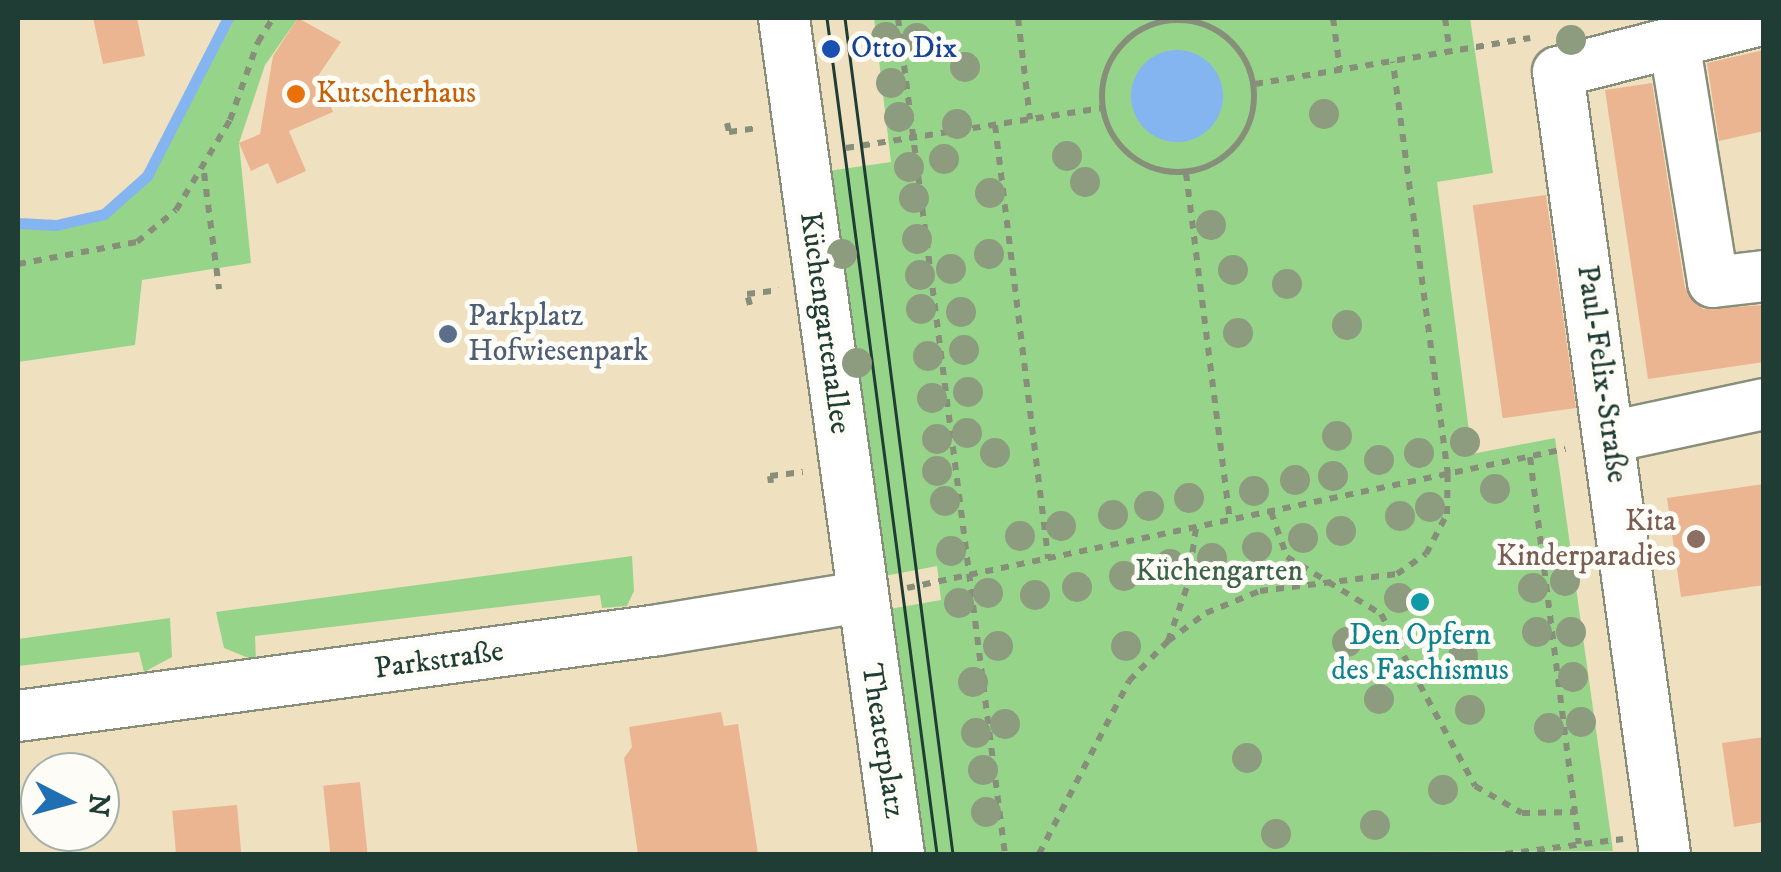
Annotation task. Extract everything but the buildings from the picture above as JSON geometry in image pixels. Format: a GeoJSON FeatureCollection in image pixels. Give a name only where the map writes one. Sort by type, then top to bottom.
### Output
{"type":"FeatureCollection","features":[{"type":"Feature","properties":{"kind":"street","name":"Küchengartenallee"},"geometry":{"type":"LineString","coordinates":[[784,18],[862,612]]}},
{"type":"Feature","properties":{"kind":"street"},"geometry":{"type":"LineString","coordinates":[[1558,72],[1764,18]]}},
{"type":"Feature","properties":{"kind":"street"},"geometry":{"type":"LineString","coordinates":[[1674,41],[1713,282],[1764,276]]}},
{"type":"Feature","properties":{"kind":"street","name":"Paul-Felix-Straße"},"geometry":{"type":"LineString","coordinates":[[1558,72],[1664,844]]}},
{"type":"Feature","properties":{"kind":"street"},"geometry":{"type":"LineString","coordinates":[[1610,438],[1764,404]]}},
{"type":"Feature","properties":{"kind":"street","name":"Parkstraße"},"geometry":{"type":"LineString","coordinates":[[18,716],[659,630],[862,612]]}},
{"type":"Feature","properties":{"kind":"street","name":"Theaterplatz"},"geometry":{"type":"LineString","coordinates":[[862,612],[899,854]]}},
{"type":"Feature","properties":{"kind":"path"},"geometry":{"type":"LineString","coordinates":[[18,264],[137,242],[176,210],[204,172],[274,18]]}},
{"type":"Feature","properties":{"kind":"path"},"geometry":{"type":"LineString","coordinates":[[898,18],[1005,854]]}},
{"type":"Feature","properties":{"kind":"path"},"geometry":{"type":"LineString","coordinates":[[1018,18],[1030,120]]}},
{"type":"Feature","properties":{"kind":"path"},"geometry":{"type":"LineString","coordinates":[[1166,18],[1206,23],[1238,46],[1255,84],[1250,125],[1225,158],[1186,173],[1147,167],[1117,144],[1102,108],[1106,68],[1130,35],[1166,18]]}},
{"type":"Feature","properties":{"kind":"path"},"geometry":{"type":"LineString","coordinates":[[1333,18],[1340,70]]}},
{"type":"Feature","properties":{"kind":"path"},"geometry":{"type":"LineString","coordinates":[[1445,18],[1450,52]]}},
{"type":"Feature","properties":{"kind":"path"},"geometry":{"type":"LineString","coordinates":[[1255,84],[1544,36],[1558,72]]}},
{"type":"Feature","properties":{"kind":"path"},"geometry":{"type":"LineString","coordinates":[[1039,854],[1129,681],[1168,641],[1236,599],[1397,574],[1426,554],[1448,514],[1448,475],[1393,62]]}},
{"type":"Feature","properties":{"kind":"path"},"geometry":{"type":"LineString","coordinates":[[802,156],[1102,108]]}},
{"type":"Feature","properties":{"kind":"path"},"geometry":{"type":"LineString","coordinates":[[995,125],[1048,559]]}},
{"type":"Feature","properties":{"kind":"path"},"geometry":{"type":"LineString","coordinates":[[204,172],[219,289]]}},
{"type":"Feature","properties":{"kind":"path"},"geometry":{"type":"LineString","coordinates":[[1186,173],[1230,521]]}},
{"type":"Feature","properties":{"kind":"path"},"geometry":{"type":"LineString","coordinates":[[862,612],[969,576],[1610,438]]}},
{"type":"Feature","properties":{"kind":"path"},"geometry":{"type":"LineString","coordinates":[[1530,458],[1580,844]]}},
{"type":"Feature","properties":{"kind":"path"},"geometry":{"type":"LineString","coordinates":[[1271,512],[1287,557],[1325,584],[1382,614],[1475,786],[1522,813],[1576,812]]}},
{"type":"Feature","properties":{"kind":"path"},"geometry":{"type":"LineString","coordinates":[[1168,641],[1188,584],[1196,528]]}},
{"type":"Feature","properties":{"kind":"path"},"geometry":{"type":"LineString","coordinates":[[1505,854],[1580,844],[1664,844]]}},
{"type":"Feature","properties":{"kind":"green space"},"geometry":{"type":"Polygon","coordinates":[[[228,18],[298,18],[265,65],[239,143],[251,263],[142,280],[135,345],[18,362],[18,223],[56,225],[104,214],[147,176],[228,18]]]}},
{"type":"Feature","properties":{"kind":"green space","name":"Küchengarten"},"geometry":{"type":"Polygon","coordinates":[[[874,18],[1470,18],[1493,173],[1437,182],[1472,454],[1555,438],[1613,851],[908,854],[878,611],[941,600],[937,566],[874,578],[821,172],[891,162],[874,18]]]}},
{"type":"Feature","properties":{"kind":"green space"},"geometry":{"type":"Polygon","coordinates":[[[632,556],[634,591],[627,606],[602,608],[600,595],[255,636],[256,661],[224,648],[216,612],[632,556]]]}},
{"type":"Feature","properties":{"kind":"green space"},"geometry":{"type":"Polygon","coordinates":[[[170,618],[172,657],[144,672],[139,652],[18,666],[18,639],[170,618]]]}},
{"type":"Feature","properties":{"kind":"water"},"geometry":{"type":"Polygon","coordinates":[[[1177,50],[1194,54],[1209,64],[1219,79],[1223,96],[1219,113],[1209,128],[1194,138],[1177,142],[1160,138],[1145,128],[1135,113],[1131,96],[1135,79],[1145,64],[1160,54],[1177,50]]]}},
{"type":"Feature","properties":{"kind":"waterway"},"geometry":{"type":"LineString","coordinates":[[18,223],[56,225],[104,214],[147,176],[228,18]]}},
{"type":"Feature","properties":{"kind":"tram line"},"geometry":{"type":"LineString","coordinates":[[827,18],[937,854]]}},
{"type":"Feature","properties":{"kind":"tram line"},"geometry":{"type":"LineString","coordinates":[[845,18],[953,854]]}},
{"type":"Feature","properties":{"kind":"place","name":"Otto Dix"},"geometry":{"type":"Point","coordinates":[831,49]}},
{"type":"Feature","properties":{"kind":"place","name":"Kutscherhaus"},"geometry":{"type":"Point","coordinates":[296,94]}},
{"type":"Feature","properties":{"kind":"place","name":"Parkplatz Hofwiesenpark"},"geometry":{"type":"Point","coordinates":[448,334]}},
{"type":"Feature","properties":{"kind":"place","name":"Kita Kinderparadies"},"geometry":{"type":"Point","coordinates":[1696,539]}},
{"type":"Feature","properties":{"kind":"place","name":"Den Opfern des Faschismus"},"geometry":{"type":"Point","coordinates":[1420,602]}}]}
